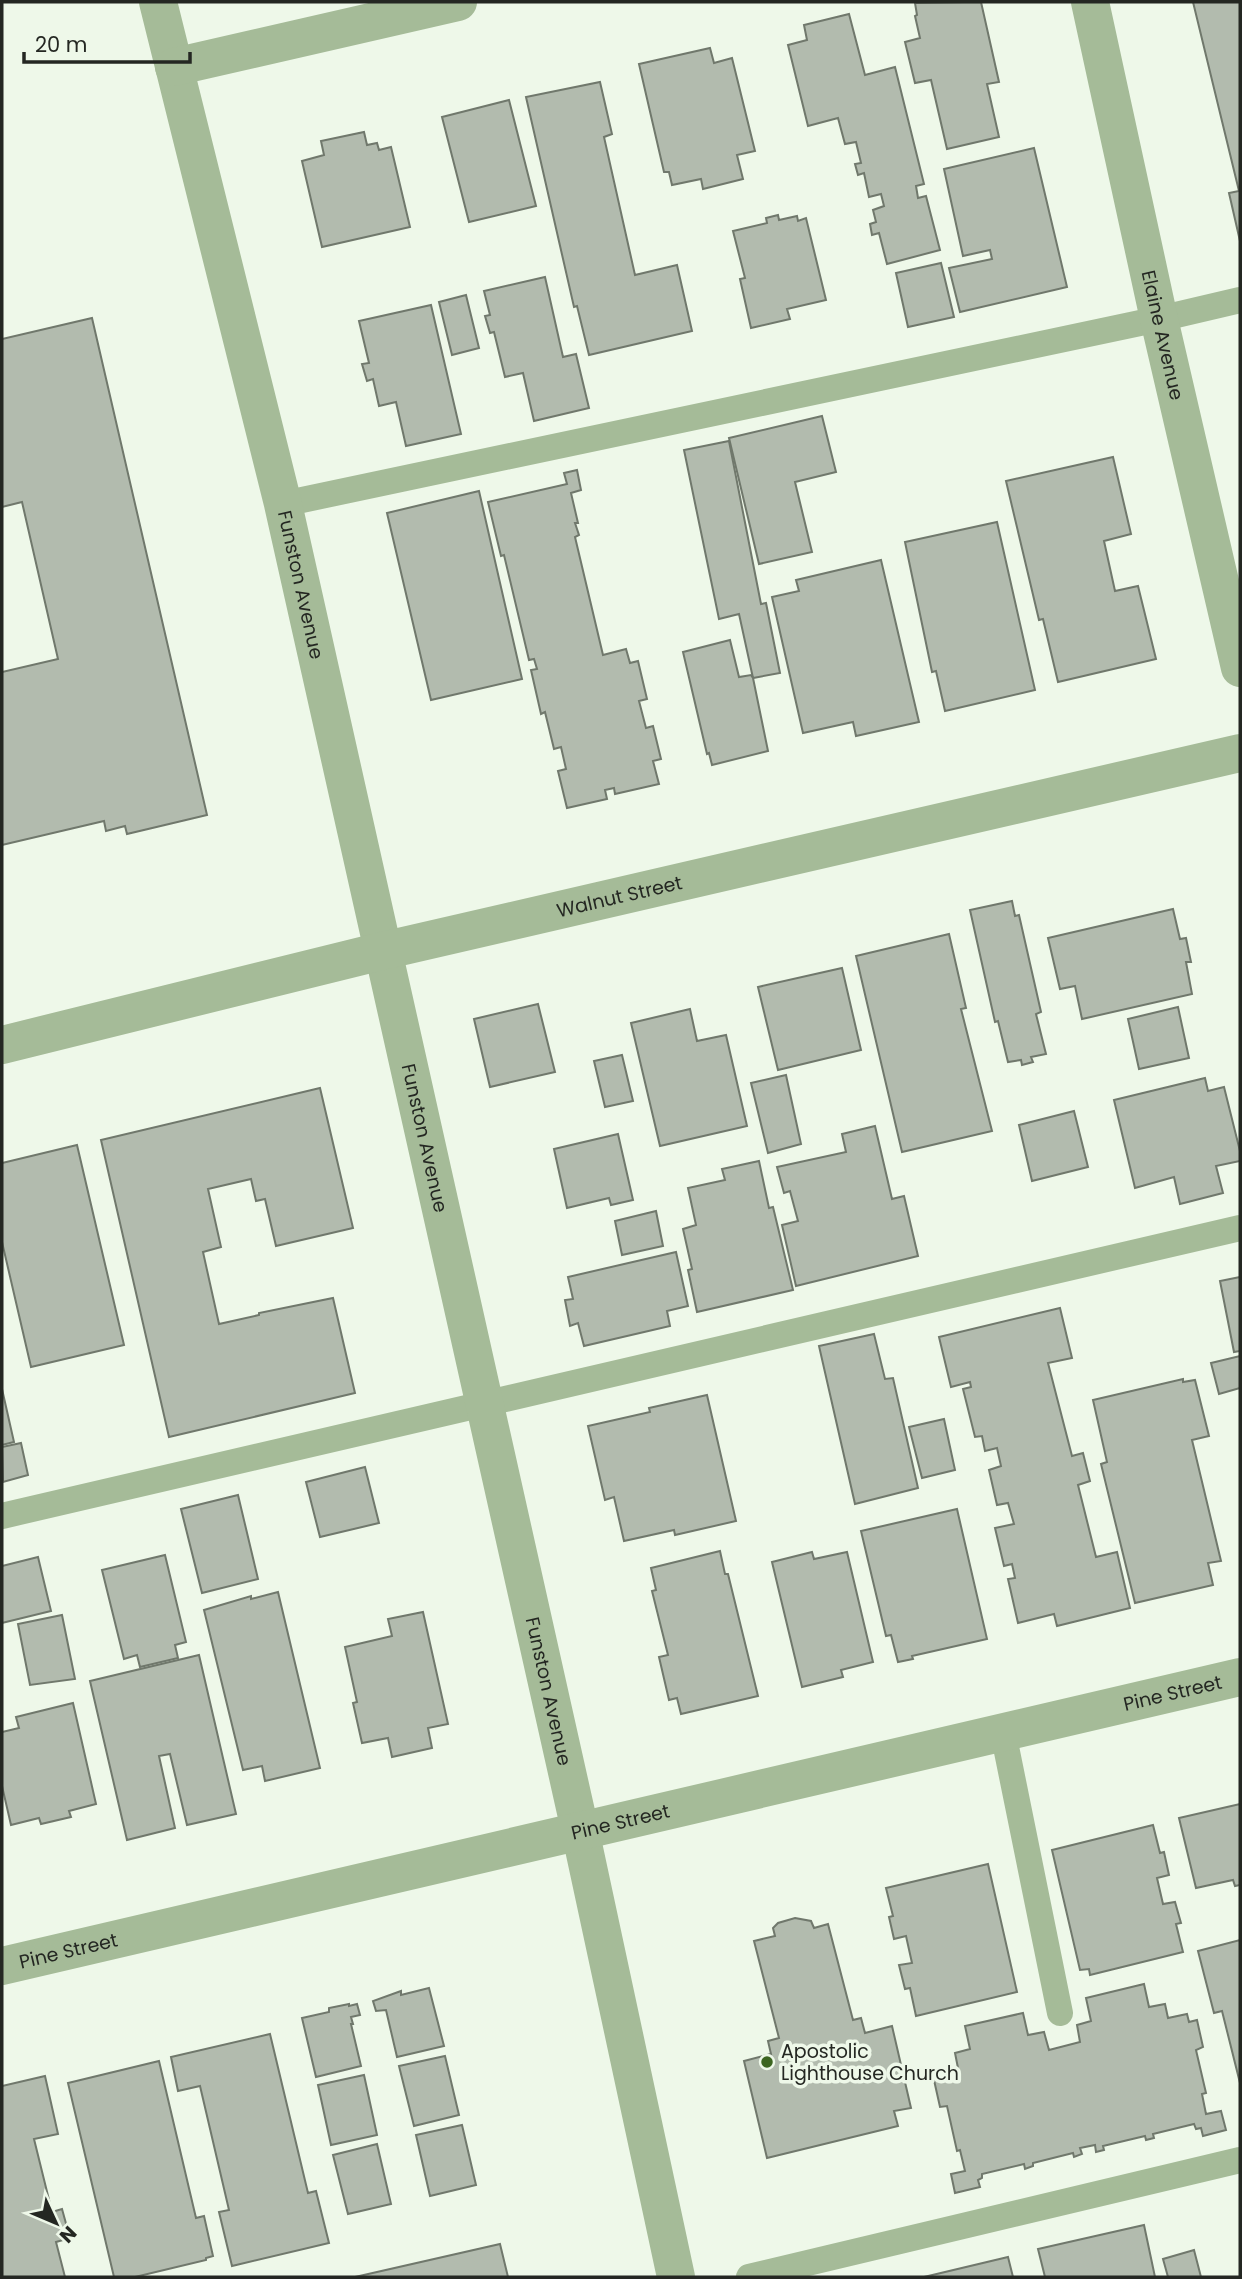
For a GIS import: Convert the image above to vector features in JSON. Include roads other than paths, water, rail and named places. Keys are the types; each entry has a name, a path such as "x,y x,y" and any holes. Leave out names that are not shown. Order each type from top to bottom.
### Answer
{"street":[{"name":"Funston Avenue","path":"158,2 283,504 580,1830 676,2277"},
{"path":"174,67 458,2"},
{"name":"Elaine Avenue","path":"1090,2 1159,319 1240,668"},
{"name":"Walnut Street","path":"2,1045 382,951 1240,753"},
{"name":"Pine Street","path":"2,1966 1240,1677"}],"lane":[{"path":"283,504 1240,300"},
{"path":"2,1516 1240,1228"},
{"path":"1003,1732 1060,2013"},
{"path":"749,2277 1240,2160"}],"place":[{"name":"Apostolic Lighthouse Church","path":"767,2062"}]}
